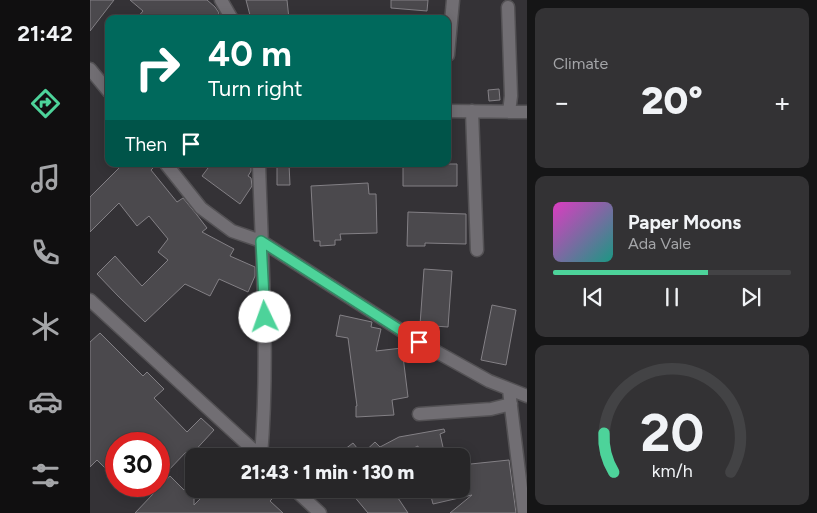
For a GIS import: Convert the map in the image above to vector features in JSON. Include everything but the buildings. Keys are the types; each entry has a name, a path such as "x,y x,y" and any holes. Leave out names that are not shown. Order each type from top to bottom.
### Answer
{"street":[{"path":"221,0 230,15"},
{"path":"451,22 453,0"},
{"path":"508,6 511,96 509,112"},
{"path":"92,76 105,88"},
{"path":"451,111 527,112"},
{"path":"472,111 478,250"},
{"path":"168,167 201,208 232,231 261,241 419,342 509,390 527,396"},
{"path":"259,167 265,327 265,405 261,448"},
{"path":"90,300 110,321 251,448"},
{"path":"509,390 524,513"},
{"path":"419,414 491,409 511,404"},
{"path":"304,498 320,513"}],"route":[{"path":"265,317 261,241 419,342"}]}
